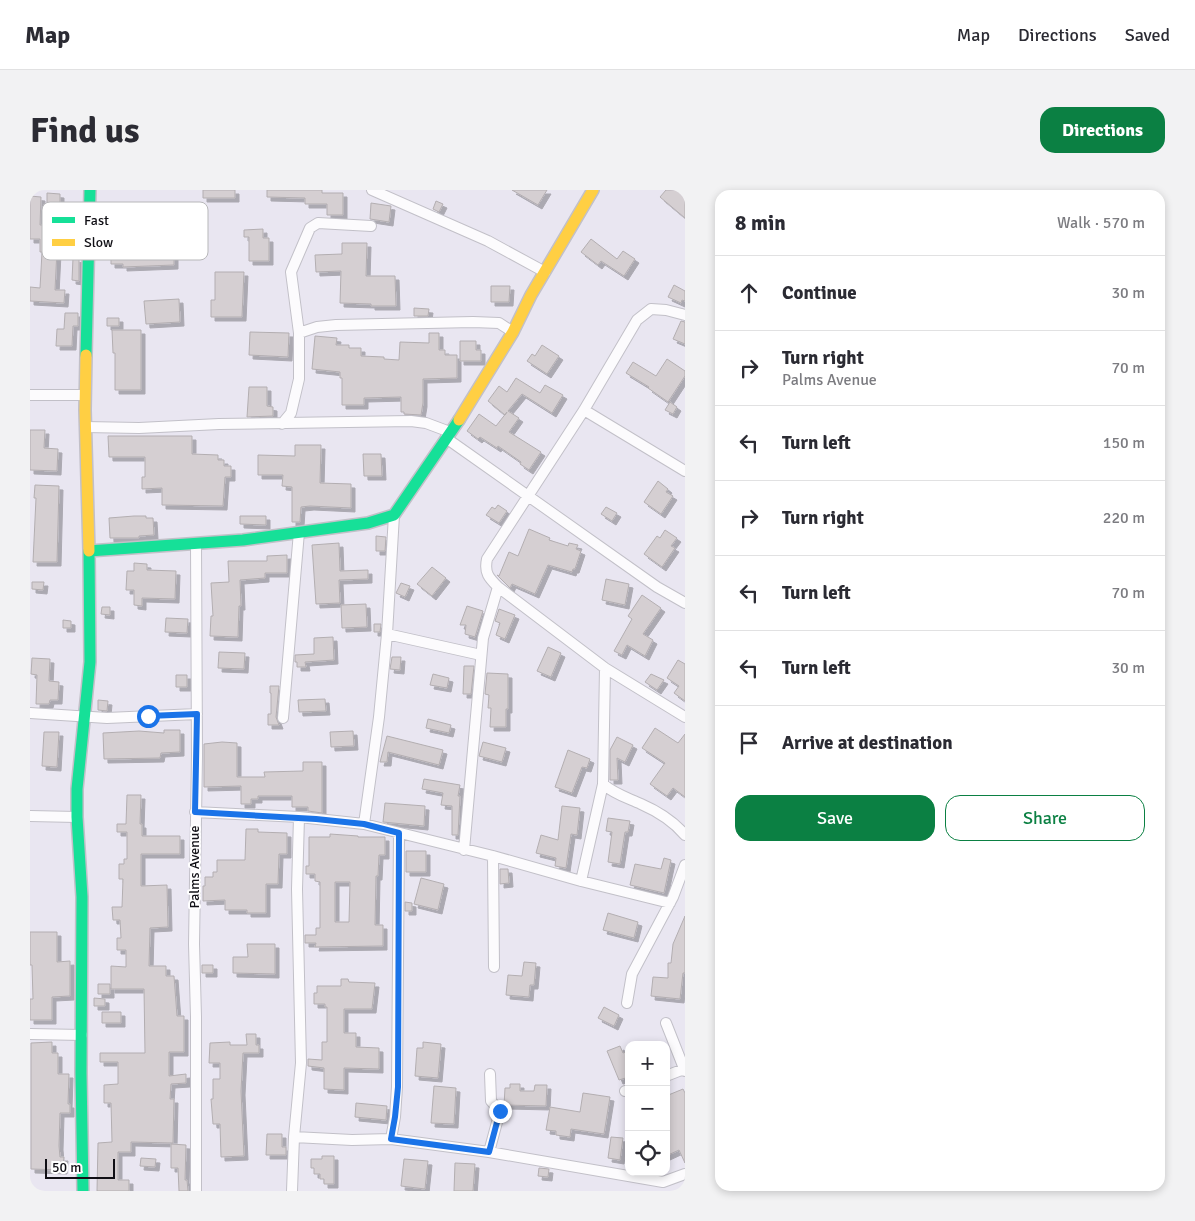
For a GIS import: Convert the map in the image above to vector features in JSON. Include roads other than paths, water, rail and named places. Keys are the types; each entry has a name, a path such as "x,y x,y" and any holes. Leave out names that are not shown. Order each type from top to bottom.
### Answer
{"street":[{"path":"372,190 488,241 545,272"},
{"path":"364,824 379,717 387,634 394,515 467,408 513,332 522,311 593,190"},
{"path":"282,424 291,412 299,379 299,333 291,272 310,228 318,223 371,226"},
{"path":"83,1191 82,897 77,789 90,662 85,427 88,260"},
{"path":"685,314 651,309 637,320 584,410 487,559 485,567 487,576 498,587 605,668 685,718"},
{"path":"299,333 317,327 336,325 473,322 499,323 513,332"},
{"path":"30,396 85,395"},
{"path":"584,410 685,471"},
{"path":"85,427 139,428 219,424 426,423 448,435 657,587 685,603"},
{"path":"89,552 112,548 243,540 368,523 394,515"},
{"path":"283,718 299,532"},
{"name":"Palms Avenue","path":"196,544 197,714 194,944 196,1191"},
{"path":"464,850 483,638 498,587"},
{"path":"387,634 482,655"},
{"path":"581,881 603,784 605,668"},
{"path":"30,713 83,718 197,714"},
{"path":"603,784 665,817 685,836"},
{"path":"195,812 299,817 364,824 670,903"},
{"path":"30,816 77,817"},
{"path":"292,1191 294,1137 301,1062 297,889 299,817"},
{"path":"391,1139 398,1087 399,833"},
{"path":"493,856 494,967"},
{"path":"627,1003 632,974 670,903 685,866"},
{"path":"666,1023 685,1070 670,1075"},
{"path":"30,1034 82,1035"},
{"path":"489,1152 500,1111 491,1101 490,1074"},
{"path":"294,1137 352,1140 391,1139 489,1152 663,1182 685,1174"}]}
